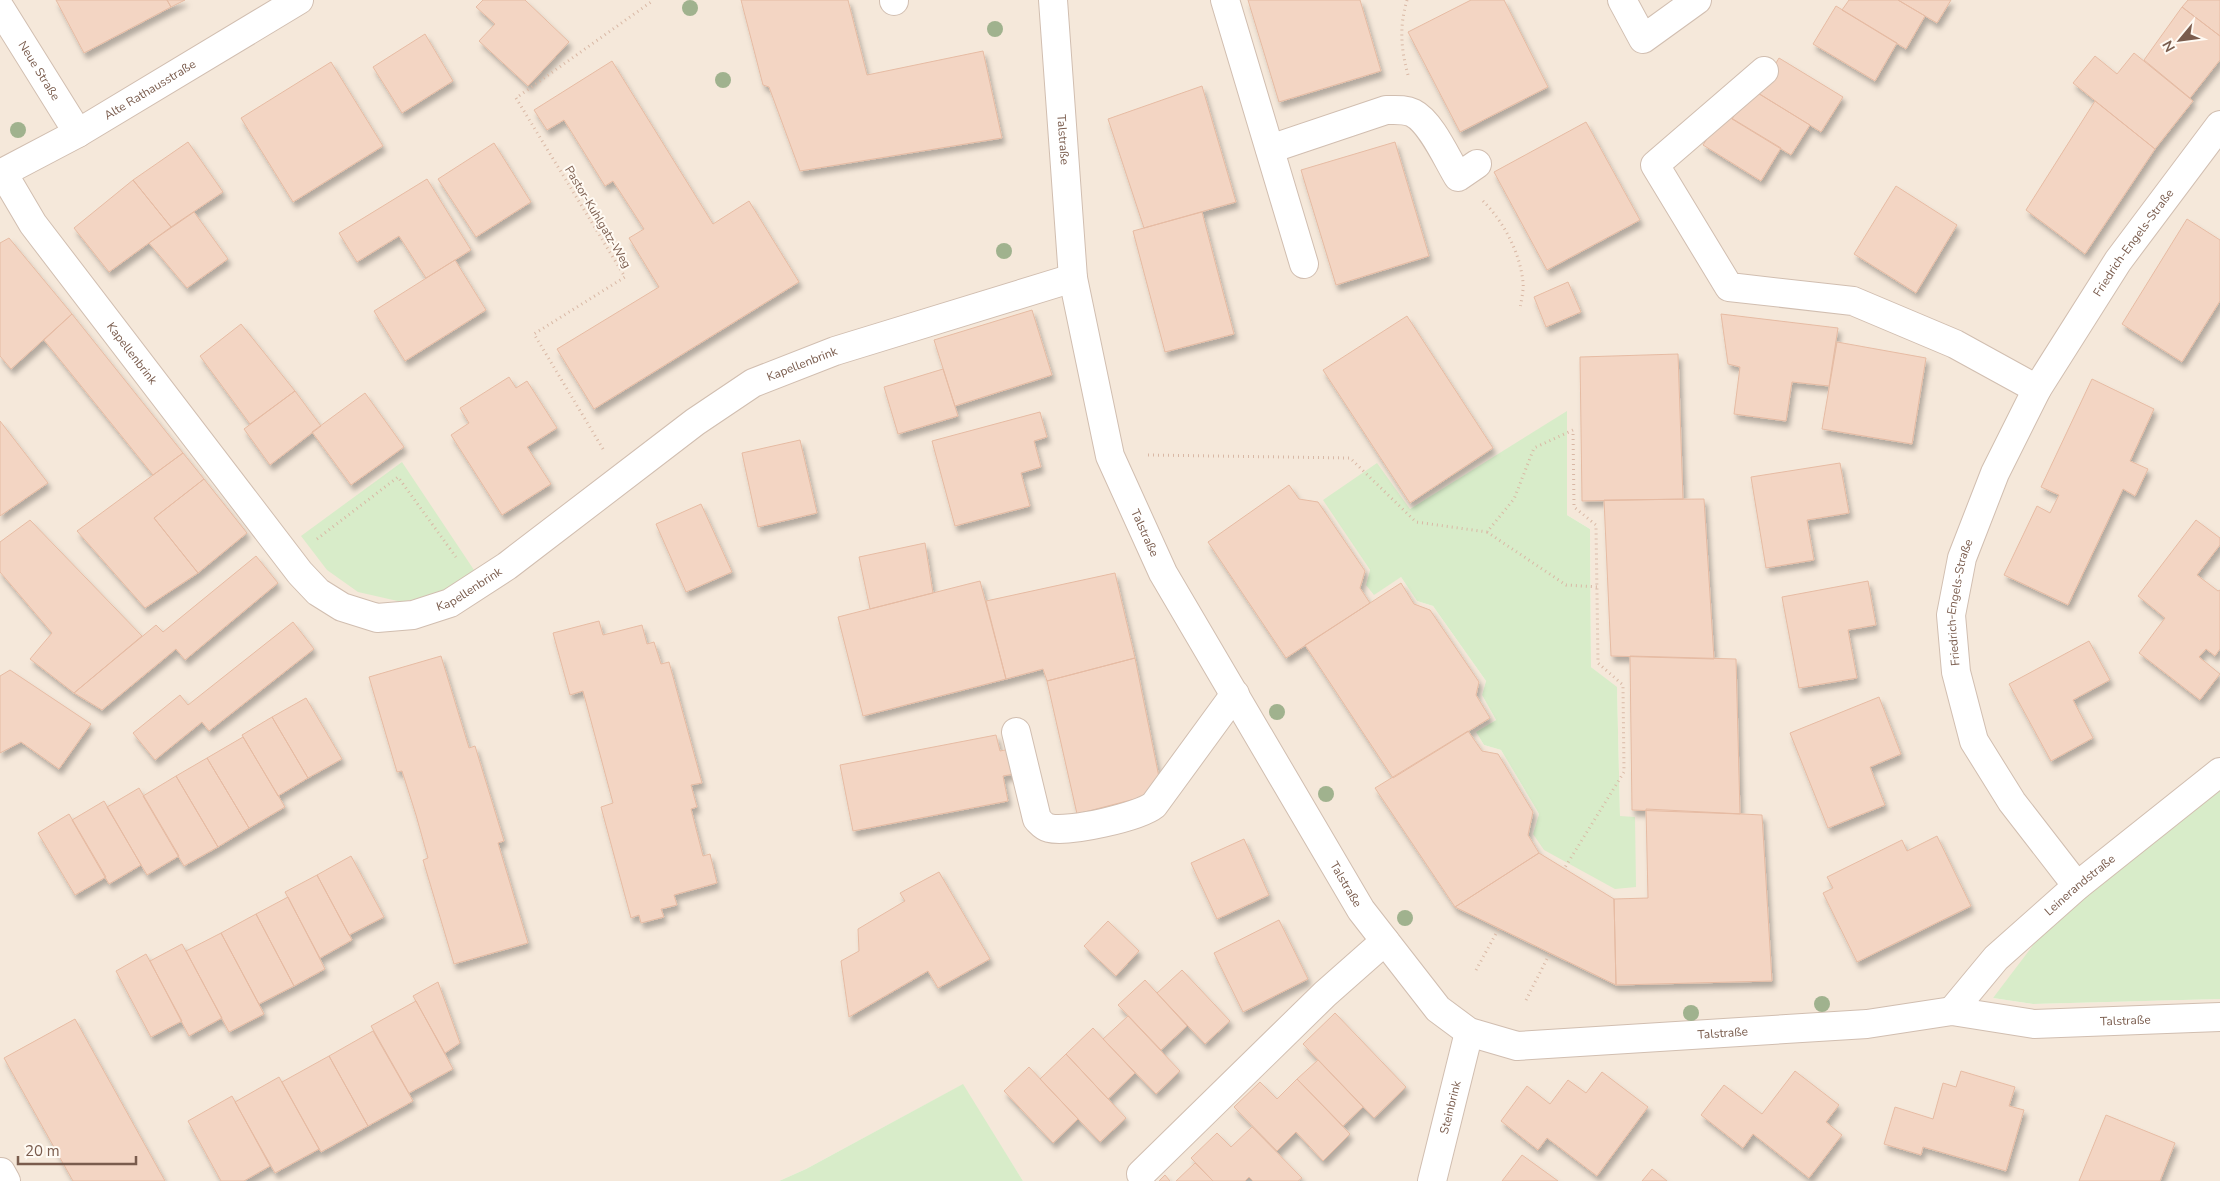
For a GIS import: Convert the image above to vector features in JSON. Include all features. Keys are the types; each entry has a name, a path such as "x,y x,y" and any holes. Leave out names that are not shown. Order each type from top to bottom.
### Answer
{"street":[{"name":"Alte Rathausstraße","path":"1,174 78,133 299,0"},
{"name":"Talstraße","path":"1057,0 1073,278 1110,456 1163,573 1361,910 1438,1009 1468,1032 1517,1046 1867,1024 1952,1011 2034,1024 2220,1017"},
{"path":"1225,0 1304,264"},
{"path":"1622,0 1643,39 1697,0"},
{"name":"Neue Straße","path":"0,8 78,133"},
{"path":"1764,71 1655,165 1728,287 1853,301 1955,344 2037,389"},
{"path":"1270,150 1386,110 1402,110 1414,114 1426,124 1468,170"},
{"name":"Friedrich-Engels-Straße","path":"2077,886 2012,802 1974,741 1956,672 1951,615 1962,558 1995,473 2037,389 2118,261 2220,125"},
{"name":"Kapellenbrink","path":"1,174 32,224 300,573 318,592 342,607 377,618 414,615 450,603 507,566 695,422 752,383 835,351 1073,278"},
{"path":"1016,732 1037,819 1042,825 1050,828 1094,824 1135,815 1147,811 1154,805 1235,694"},
{"name":"Leinerandstraße","path":"1952,1011 1996,958 2077,886 2220,772"},
{"path":"1141,1174 1325,994 1385,941"},
{"name":"Steinbrink","path":"1432,1181 1468,1032"}],"path":[{"name":"Pastor-Kuhlgatz-Weg","path":"622,479 534,334 625,277 516,98 651,2 650,0"},
{"path":"1402,110 1411,94 1410,80 1401,50 1401,19 1407,0"},
{"path":"1468,170 1486,203 1505,231 1518,258 1524,284 1520,309"},
{"path":"1487,532 1514,499 1534,448 1573,430 1574,507 1596,525 1598,663 1623,685 1624,772 1564,869"},
{"path":"1110,456 1350,458 1416,522 1487,532 1566,585 1598,587"},
{"path":"291,559 398,476 477,586"},
{"path":"1476,970 1499,928"},
{"path":"1526,1000 1550,953"}],"shaded area":[{"path":"0,0 2220,0 2220,789 1993,998 2033,1004 2220,999 2220,1181 1023,1181 962,1085 806,1169 779,1181 0,1181","holes":["1567,412 1567,515 1590,529 1591,667 1617,688 1620,817 1635,817 1533,834 1539,814 1501,750 1484,745 1476,732 1496,720 1482,695 1486,681 1433,606 1417,601 1401,577 1366,585 1370,570 1324,500 1410,509"]}],"green space":[{"path":"1567,411 1567,515 1590,529 1591,667 1617,687 1620,816 1635,817 1636,887 1615,889 1544,850 1533,834 1539,814 1501,750 1484,745 1476,732 1496,720 1482,695 1486,681 1433,606 1417,601 1401,577 1374,595 1366,585 1370,570 1323,500 1377,463 1410,509"},
{"path":"402,462 476,573 436,594 402,602 358,592 327,570 301,536"},
{"path":"2220,789 2220,999 2033,1004 1993,998 2047,927"},
{"path":"963,1084 1023,1181 779,1181 806,1169"}],"building":[{"path":"56,0 167,0 171,7 84,53"},
{"path":"167,0 185,0 171,7"},
{"path":"483,0 525,0 569,42 528,86 479,41 495,24 476,7"},
{"path":"741,0 848,0 867,75 983,51 1002,138 800,171 769,87 763,85"},
{"path":"1248,0 1360,0 1381,71 1279,102"},
{"path":"1471,0 1504,0 1548,87 1460,132 1408,32"},
{"path":"1849,0 1898,0 1925,16 1906,49 1842,10"},
{"path":"1898,0 1951,0 1937,23"},
{"path":"2188,0 2220,0 2220,36 2182,7"},
{"path":"1836,6 1897,43 1875,81 1813,44"},
{"path":"2182,7 2220,36 2220,60 2190,98 2144,60"},
{"path":"425,34 453,81 402,113 373,67"},
{"path":"2134,53 2193,101 2155,149 2073,83 2095,56 2117,74"},
{"path":"1779,58 1843,97 1821,132 1758,93"},
{"path":"612,61 713,224 749,201 799,282 594,409 557,349 659,287 629,238 644,229 613,181 605,186 564,120 547,130 534,110"},
{"path":"331,62 383,146 293,202 241,118"},
{"path":"1202,86 1236,202 1144,228 1108,119"},
{"path":"1751,89 1810,125 1791,155 1732,119"},
{"path":"2095,101 2155,149 2085,254 2026,210"},
{"path":"1723,113 1781,148 1761,181 1703,145"},
{"path":"1586,122 1640,220 1547,270 1494,172"},
{"path":"188,142 223,192 171,227 133,180"},
{"path":"1395,142 1429,256 1336,285 1301,170"},
{"path":"494,143 531,202 476,237 438,179"},
{"path":"427,179 471,250 426,278 399,236 357,262 339,233"},
{"path":"133,180 171,227 109,272 74,228"},
{"path":"1896,186 1957,225 1916,293 1854,254"},
{"path":"194,212 228,259 187,288 149,243"},
{"path":"1202,212 1234,334 1165,352 1133,231"},
{"path":"2187,219 2220,240 2220,301 2182,362 2122,324"},
{"path":"9,238 72,314 11,369 0,356 0,243"},
{"path":"455,260 486,310 405,361 374,311"},
{"path":"1568,282 1581,312 1546,327 1534,297"},
{"path":"1032,310 1052,375 955,406 934,340"},
{"path":"72,314 183,453 153,475 44,340"},
{"path":"1721,314 1838,328 1829,386 1792,382 1786,421 1734,414 1740,367 1728,364"},
{"path":"1407,316 1493,448 1410,503 1323,370"},
{"path":"241,324 295,391 250,424 200,356"},
{"path":"1837,342 1926,358 1912,444 1822,429"},
{"path":"1678,354 1683,499 1582,501 1580,357"},
{"path":"943,369 958,416 898,434 884,387"},
{"path":"509,377 516,388 527,381 557,428 527,447 551,484 502,515 451,435 469,423 460,408"},
{"path":"2092,379 2154,409 2130,461 2148,469 2135,496 2123,489 2068,605 2004,575 2037,506 2050,513 2059,495 2041,487"},
{"path":"295,391 321,426 270,465 244,429"},
{"path":"365,393 404,447 351,485 312,432"},
{"path":"1040,412 1047,437 1034,441 1041,467 1021,473 1030,506 955,526 932,441"},
{"path":"0,421 48,483 0,516"},
{"path":"800,440 817,513 758,527 742,453"},
{"path":"183,453 204,479 154,518 198,573 145,608 77,531"},
{"path":"1840,463 1849,513 1807,520 1814,560 1766,568 1751,477"},
{"path":"204,479 247,533 198,573 154,518"},
{"path":"1289,485 1299,499 1318,502 1365,571 1360,588 1370,603 1286,658 1208,542"},
{"path":"1704,499 1714,659 1611,656 1604,500"},
{"path":"701,504 732,572 686,592 656,524"},
{"path":"30,520 142,636 74,693 30,659 52,633 0,572 0,542"},
{"path":"2196,520 2220,538 2220,545 2197,575 2218,591 2220,590 2220,649 2215,656 2206,649 2199,657 2220,674 2200,700 2139,653 2165,618 2138,596"},
{"path":"925,543 933,593 870,609 859,557"},
{"path":"256,556 278,583 185,660 176,649 102,710 74,693 156,625 163,632"},
{"path":"1115,573 1135,658 1047,681 1043,669 1006,679 986,601"},
{"path":"980,581 1006,679 863,716 838,617"},
{"path":"1868,581 1876,625 1848,630 1857,678 1799,688 1782,597"},
{"path":"1401,583 1414,604 1430,610 1479,682 1476,695 1490,718 1393,778 1305,645"},
{"path":"599,621 603,635 642,625 647,644 654,642 661,664 669,662 702,783 691,785 697,807 691,809 703,856 710,854 717,883 674,895 677,905 661,909 664,917 641,923 639,915 631,918 601,807 613,803 583,691 570,695 553,633"},
{"path":"293,622 314,649 209,731 202,722 155,760 133,733 180,695 188,705"},
{"path":"2089,641 2110,680 2073,700 2093,738 2051,761 2009,684"},
{"path":"441,656 469,748 475,746 504,841 498,843 528,943 454,964 423,860 428,858 416,815 402,771 397,772 369,677"},
{"path":"1630,656 1736,659 1740,814 1632,810"},
{"path":"1135,658 1162,792 1077,814 1047,681"},
{"path":"10,670 91,724 59,769 21,742 0,753 0,676"},
{"path":"1879,697 1901,754 1870,767 1885,805 1828,828 1790,733"},
{"path":"306,698 342,759 308,778 272,717"},
{"path":"272,717 308,778 278,796 242,735"},
{"path":"1468,731 1482,751 1498,754 1533,812 1528,835 1539,853 1455,907 1375,788"},
{"path":"996,735 1000,751 1015,748 1020,773 1003,776 1008,801 853,831 840,765"},
{"path":"243,737 285,807 249,828 207,758"},
{"path":"207,758 249,828 218,847 176,776"},
{"path":"176,776 218,847 184,866 143,796"},
{"path":"139,788 179,856 147,875 107,807"},
{"path":"104,801 141,865 109,884 72,820"},
{"path":"1646,809 1762,815 1772,981 1616,985 1614,899 1648,898"},
{"path":"69,814 106,877 75,895 38,833"},
{"path":"1937,836 1971,906 1857,962 1823,893 1833,888 1827,877 1902,840 1907,851"},
{"path":"1244,839 1269,895 1217,919 1191,863"},
{"path":"1539,853 1614,899 1616,985 1455,907"},
{"path":"351,856 384,917 349,935 317,875"},
{"path":"939,872 990,959 938,988 928,971 849,1017 841,961 859,951 858,929 905,901 900,893"},
{"path":"317,875 352,940 320,958 285,892"},
{"path":"288,897 325,969 294,986 256,914"},
{"path":"256,914 294,986 259,1004 221,933"},
{"path":"1279,920 1308,979 1243,1012 1214,953"},
{"path":"1108,921 1139,951 1116,976 1084,946"},
{"path":"221,933 264,1014 229,1032 186,951"},
{"path":"182,944 222,1018 189,1036 150,961"},
{"path":"146,954 182,1021 151,1037 116,971"},
{"path":"1182,970 1230,1021 1205,1044 1157,993"},
{"path":"1145,980 1187,1026 1161,1050 1118,1005"},
{"path":"438,982 460,1043 445,1053 413,996"},
{"path":"416,1001 453,1069 409,1093 371,1026"},
{"path":"1335,1013 1406,1087 1374,1118 1303,1044"},
{"path":"1128,1016 1180,1071 1156,1094 1103,1039"},
{"path":"75,1019 165,1181 73,1181 4,1058"},
{"path":"1093,1028 1135,1073 1108,1099 1066,1054"},
{"path":"373,1031 413,1101 368,1126 329,1056"},
{"path":"1066,1054 1126,1118 1100,1142 1040,1079"},
{"path":"329,1056 368,1126 321,1152 282,1082"},
{"path":"1318,1060 1363,1107 1343,1126 1297,1079"},
{"path":"1029,1067 1078,1119 1053,1143 1004,1091"},
{"path":"1795,1071 1839,1105 1826,1122 1842,1135 1809,1178 1753,1134 1743,1148 1701,1115 1724,1085 1762,1114"},
{"path":"1961,1071 2015,1087 2009,1106 2024,1110 2006,1171 1923,1147 1921,1155 1884,1144 1895,1107 1933,1119 1943,1083 1956,1087"},
{"path":"1602,1072 1648,1107 1597,1176 1547,1138 1538,1150 1501,1121 1527,1086 1550,1104 1568,1080 1586,1093"},
{"path":"279,1077 319,1149 275,1173 235,1102"},
{"path":"1297,1079 1350,1134 1323,1161 1296,1132 1277,1151 1234,1107 1260,1082 1277,1099"},
{"path":"232,1096 270,1166 244,1181 221,1181 188,1121"},
{"path":"2106,1115 2175,1143 2160,1181 2079,1181"},
{"path":"1252,1127 1302,1178 1298,1181 1253,1181 1249,1177 1245,1181 1213,1181 1191,1158 1217,1133 1231,1147"},
{"path":"1522,1155 1558,1181 1502,1181"},
{"path":"1195,1163 1213,1181 1176,1181"},
{"path":"1652,1169 1667,1181 1642,1181"},
{"path":"1165,1175 1170,1181 1159,1181"}]}
